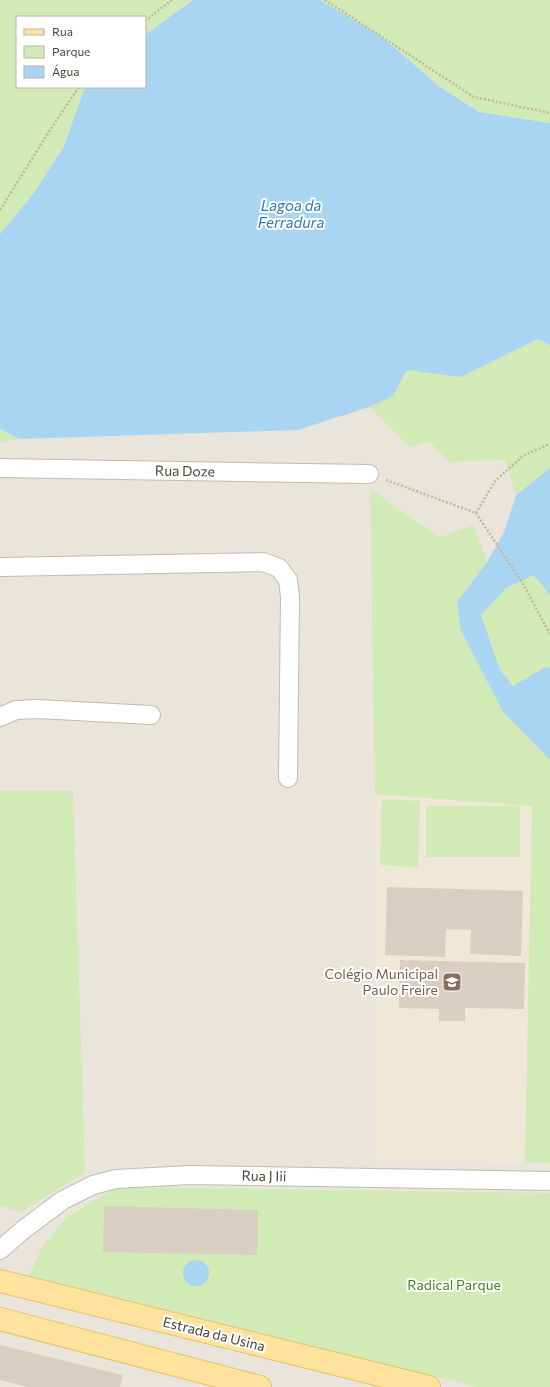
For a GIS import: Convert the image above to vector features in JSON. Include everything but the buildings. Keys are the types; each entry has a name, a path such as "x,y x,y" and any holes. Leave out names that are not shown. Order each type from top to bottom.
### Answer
{"main road":[{"name":"Estrada da Usina","path":"0,1280 428,1387"},
{"path":"0,1319 260,1387"}],"street":[{"name":"Rua Doze","path":"0,468 369,474"},
{"path":"0,567 263,562 279,568 288,580 290,597 288,778"},
{"path":"0,717 16,710 38,709 151,715"},
{"name":"Rua J Iii","path":"0,1250 23,1230 63,1200 93,1185 116,1179 189,1175 550,1181"}],"path":[{"path":"146,20 172,0"},
{"path":"325,0 474,97 550,113"},
{"path":"0,210 48,133 78,88"},
{"path":"476,513 495,481 524,455 550,444"},
{"path":"369,474 476,513 494,543 523,584 550,634"}],"shaded area":[{"path":"193,0 320,0 479,112 550,123 550,1387 0,1387 0,442 18,439 0,234 34,193 64,146 85,88 146,88 146,34"},
{"name":"Colégio Municipal Paulo Freire","path":"375,794 532,805 525,1163 376,1159"}],"green space":[{"path":"0,0 193,0 146,34 146,16 16,16 16,88 85,88 64,146 34,193 0,234"},
{"path":"320,0 550,0 550,123 479,112 440,87 381,36"},
{"path":"538,339 550,345 550,468 516,495 505,460 450,462 428,441 410,447 369,407 393,396 407,370 461,377"},
{"path":"0,429 19,439 0,442"},
{"path":"370,489 440,537 474,525 487,562 457,602 503,712 550,760 550,1163 525,1163 532,806 375,794"},
{"path":"534,575 550,595 550,668 544,667 513,686 500,670 481,615 506,588"},
{"path":"0,791 73,791 85,1172 21,1212 2,1206 0,1207"},
{"path":"382,799 420,801 418,867 380,865"},
{"path":"426,806 520,806 520,857 426,857"},
{"name":"Radical Parque","path":"119,1187 550,1193 550,1387 477,1387 29,1276 42,1247 68,1216"}],"water":[{"name":"Lagoa da Ferradura","path":"193,0 320,0 381,36 440,87 479,112 550,123 550,345 538,339 461,377 407,370 393,396 369,407 298,430 19,439 0,429 0,234 34,193 64,146 85,88 146,88 146,34"},
{"path":"550,468 550,595 534,575 506,588 481,615 500,670 513,686 545,667 550,668 550,760 503,712 461,630 457,602 487,562 504,532 516,495"},
{"path":"196,1260 205,1264 209,1273 205,1282 196,1286 187,1282 183,1273 187,1264"}],"place":[{"name":"Colégio Municipal Paulo Freire","path":"452,982"}]}
